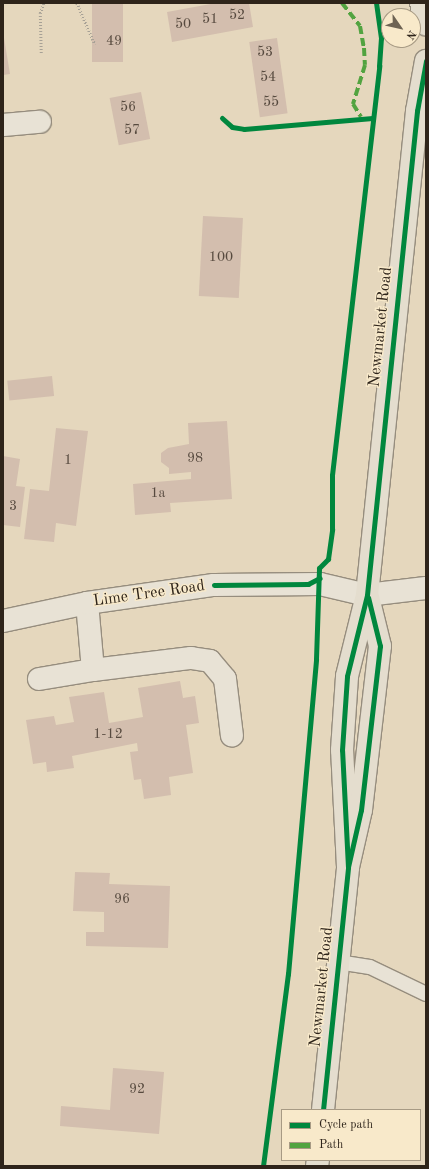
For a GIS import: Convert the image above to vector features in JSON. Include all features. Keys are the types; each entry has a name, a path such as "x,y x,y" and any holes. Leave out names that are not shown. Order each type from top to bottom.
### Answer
{"main road":[{"path":"421,3 426,24"},
{"name":"Newmarket Road","path":"348,867 342,750 347,676 367,595 417,111 426,61"},
{"name":"Newmarket Road","path":"323,1109 348,867 361,810 380,646 367,595"}],"street":[{"path":"3,125 40,122"},
{"name":"Lime Tree Road","path":"3,621 87,603 214,585 320,584 367,595 426,588"},
{"path":"87,603 93,670"},
{"path":"39,679 93,670 191,658 210,661 225,679 232,736"}],"lane":[{"path":"338,962 370,967 426,994"}],"path":[{"path":"41,53 40,13 44,3"},
{"path":"77,3 95,44"}],"building":[{"path":"92,3 123,3 123,62 92,62"},
{"path":"216,3 249,3 253,27 172,42 167,12"},
{"path":"3,32 10,74 3,75"},
{"path":"277,38 288,113 260,117 249,42"},
{"path":"141,92 150,139 119,145 110,98"},
{"path":"203,216 243,218 239,298 199,296"},
{"path":"52,376 54,396 9,401 7,381"},
{"path":"227,421 232,499 170,503 171,512 135,515 133,484 191,479 191,472 169,474 169,468 161,462 161,453 168,448 189,444 188,423"},
{"path":"56,428 88,431 76,526 56,523 54,542 24,539 30,489 49,491"},
{"path":"3,456 20,459 16,486 25,487 20,527 3,525"},
{"path":"180,681 183,698 195,696 199,723 186,725 193,773 169,777 171,795 144,799 141,779 134,780 130,752 138,751 137,743 72,756 74,768 47,772 46,762 33,764 26,720 54,716 56,725 74,722 69,697 104,692 109,723 143,717 138,688"},
{"path":"75,872 110,873 109,884 170,886 168,948 86,946 86,932 104,932 104,912 73,911"},
{"path":"113,1068 164,1072 159,1134 60,1126 61,1106 110,1110"}],"marked path":[{"path":"342,3 360,26 364,48 365,65 353,104 361,117"}],"cycle path":[{"path":"263,1166 288,974 316,659 319,568 328,559 332,529 332,475 379,66 381,38 376,3"},
{"path":"348,867 342,750 347,676 367,595 417,111 426,61"},
{"path":"222,118 232,127 244,129 373,118"},
{"path":"214,585 308,584 320,578"},
{"path":"323,1109 348,867 361,810 380,646 368,597"}]}
